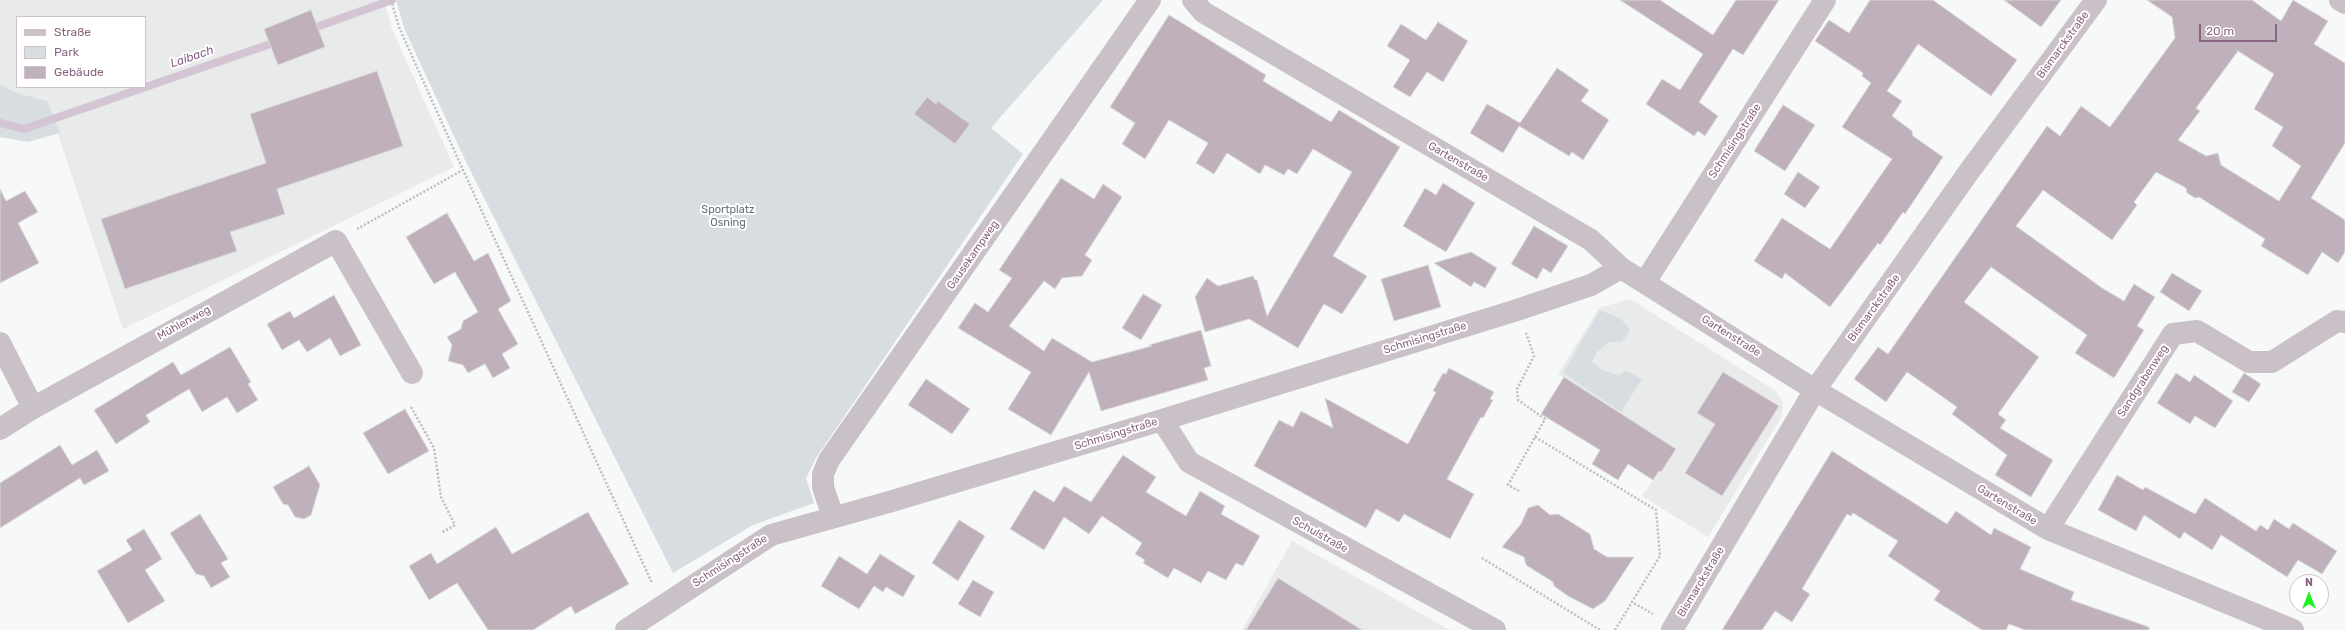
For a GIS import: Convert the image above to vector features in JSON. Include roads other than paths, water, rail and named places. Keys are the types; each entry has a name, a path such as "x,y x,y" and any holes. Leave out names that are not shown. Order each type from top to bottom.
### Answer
{"street":[{"name":"Gausekampweg","path":"833,517 823,487 823,474 829,460 1150,0"},
{"name":"Gartenstraße","path":"1193,0 1203,12 1591,240 1621,268 1815,390 2048,529 2293,630"},
{"name":"Schmisingstraße","path":"1645,282 1825,0"},
{"name":"Bismarckstraße","path":"1673,629 1815,390 1968,173 2096,0"},
{"path":"2340,0 2345,2"},
{"name":"Mühlenweg","path":"0,429 33,408 336,241 412,373"},
{"name":"Schmisingstraße","path":"626,630 771,535 1162,420 1517,310 1591,285 1621,268"},
{"name":"Sandgrabenweg","path":"2048,529 2173,334 2196,331 2250,362 2272,362 2337,321 2345,322"},
{"path":"0,343 33,408"},
{"name":"Schulstraße","path":"1162,420 1189,462 1495,630"}],"waterway":[{"name":"Laibach","path":"308,30 392,0"},
{"name":"Laibach","path":"146,87 279,41"},
{"name":"Laibach","path":"0,123 24,129 143,88"}],"park label":[{"name":"Sportplatz Osning","path":"728,216"}]}
